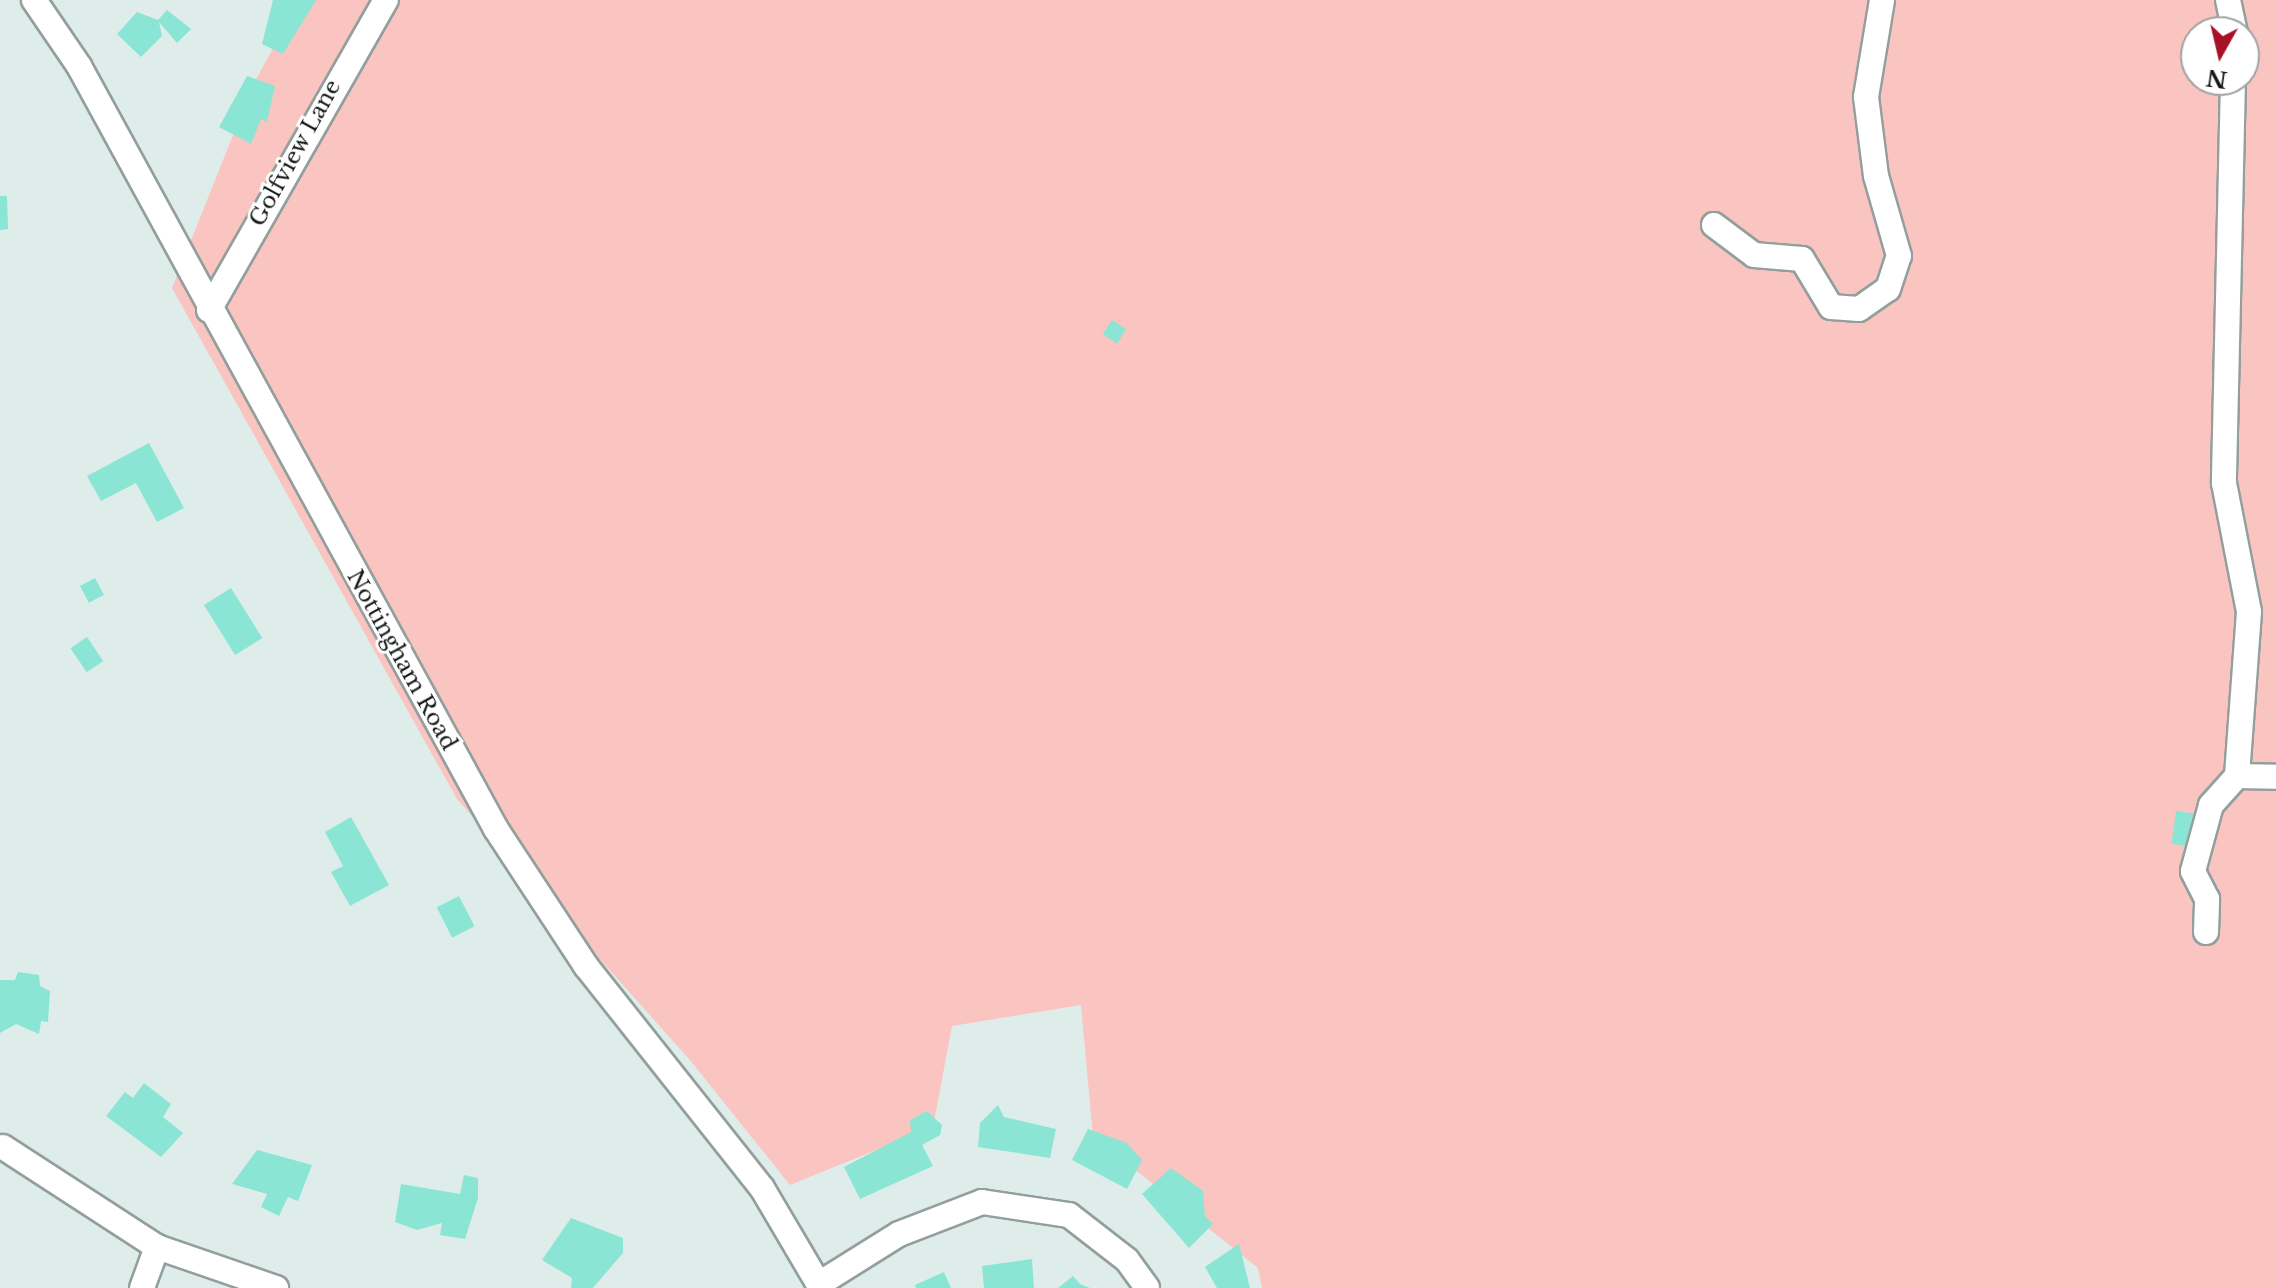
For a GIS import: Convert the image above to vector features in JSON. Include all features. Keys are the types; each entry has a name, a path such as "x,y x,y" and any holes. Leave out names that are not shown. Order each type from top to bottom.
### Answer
{"street":[{"name":"Nottingham Road","path":"34,0 79,66 209,310 496,829 586,966 762,1188 820,1286"},
{"name":"Golfview Lane","path":"209,310 386,0"},
{"path":"1714,225 1754,255 1802,259 1831,307 1859,309 1888,289 1899,256 1876,176 1866,97 1882,0"},
{"path":"2206,932 2207,899 2193,871 2211,805 2237,776 2249,612 2224,483 2233,96"},
{"path":"2237,776 2273,774"},
{"path":"3,1147 157,1247 276,1288"},
{"path":"820,1286 899,1234 982,1202 1069,1215 1127,1260 1147,1288"},
{"path":"142,1288 157,1247"}],"shaded area":[{"path":"299,0 2276,0 2276,1288 1262,1288 1258,1268 1093,1136 1081,1005 952,1026 933,1127 790,1185 689,1059 457,799 172,288 253,85"}],"building":[{"path":"273,0 316,0 283,54 262,44"},
{"path":"167,10 191,29 177,43 159,22 162,36 141,57 117,34 137,12 158,20"},
{"path":"247,76 275,86 267,122 261,119 251,144 219,127"},
{"path":"0,196 7,196 8,229 0,230"},
{"path":"1112,320 1126,329 1117,344 1103,334"},
{"path":"149,443 184,508 157,522 136,483 101,501 87,476"},
{"path":"95,578 104,595 89,603 80,586"},
{"path":"231,588 262,638 235,655 204,605"},
{"path":"87,637 103,661 87,672 70,648"},
{"path":"2176,811 2198,814 2193,847 2171,844"},
{"path":"351,817 389,885 350,906 331,872 343,866 325,832"},
{"path":"459,896 474,926 452,938 437,907"},
{"path":"18,972 39,975 40,986 50,991 48,1022 41,1021 39,1034 16,1024 0,1033 0,980 15,980"},
{"path":"144,1083 171,1104 163,1117 183,1133 161,1157 106,1116 125,1092 133,1098"},
{"path":"998,1105 1004,1117 1056,1129 1050,1158 978,1147 980,1123"},
{"path":"927,1111 942,1125 940,1135 922,1145 933,1166 860,1199 844,1167 911,1132 910,1120"},
{"path":"1088,1129 1127,1143 1142,1160 1127,1189 1072,1160"},
{"path":"257,1150 312,1165 298,1201 288,1197 279,1216 261,1207 267,1194 232,1184"},
{"path":"1171,1168 1203,1191 1205,1216 1213,1224 1189,1248 1142,1194"},
{"path":"464,1175 478,1178 478,1198 465,1239 440,1235 442,1223 417,1230 395,1222 401,1184 460,1194"},
{"path":"571,1218 623,1238 623,1253 593,1288 571,1288 572,1278 542,1260"},
{"path":"1239,1244 1250,1288 1217,1288 1205,1267"},
{"path":"1032,1259 1034,1288 984,1288 982,1266"},
{"path":"944,1272 951,1288 916,1288 915,1285"},
{"path":"1073,1276 1080,1284 1090,1288 1058,1288"}]}
